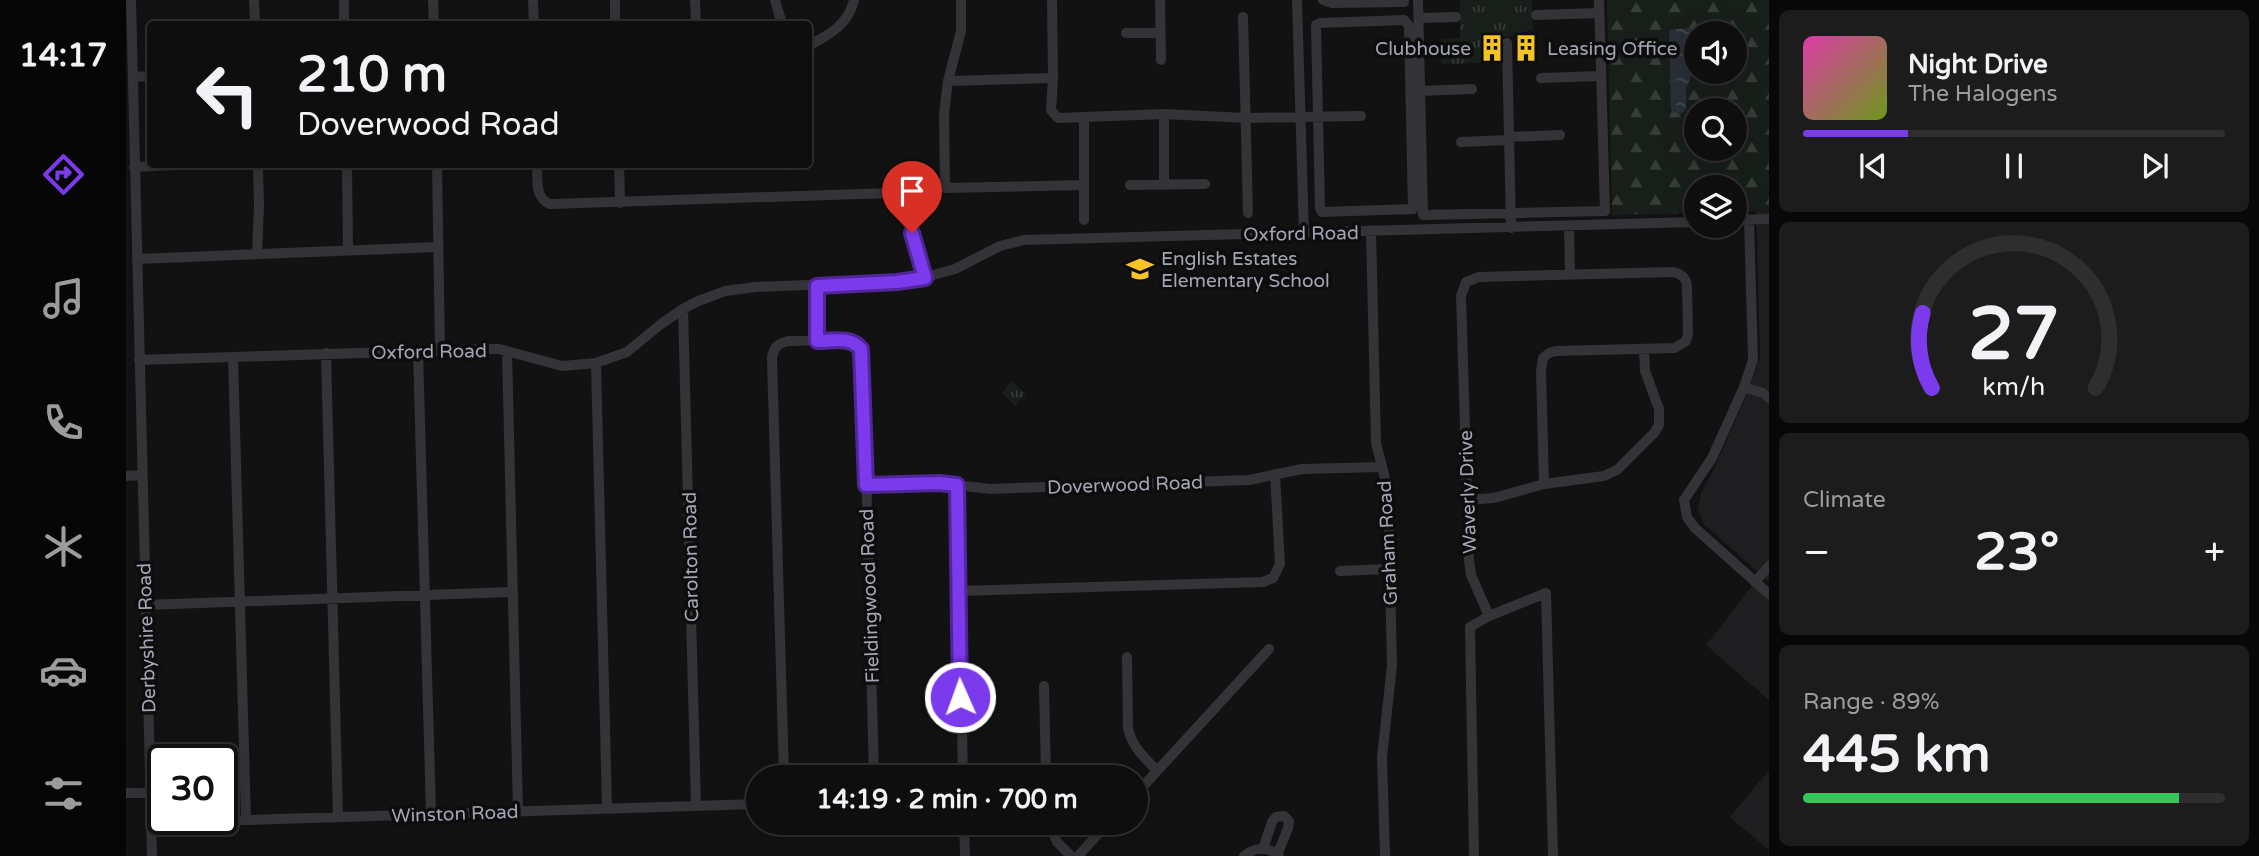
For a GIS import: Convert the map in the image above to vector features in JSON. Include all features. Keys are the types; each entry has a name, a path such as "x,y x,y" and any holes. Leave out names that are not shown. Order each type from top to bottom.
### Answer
{"street":[{"name":"Derbyshire Road","path":"131,0 149,744"},
{"path":"254,0 255,21"},
{"path":"344,0 344,21"},
{"path":"433,0 434,21"},
{"path":"533,0 534,21"},
{"path":"615,0 615,21"},
{"path":"695,0 696,21"},
{"path":"775,0 781,21"},
{"path":"812,43 842,24 849,15 854,0"},
{"path":"961,0 961,31 948,81 944,114 945,188 1084,185"},
{"path":"1052,0 1051,110 1058,118 1164,114 1246,118 1362,116"},
{"path":"1160,0 1161,60"},
{"path":"1297,0 1304,233"},
{"path":"1323,0 1332,3 1404,2"},
{"path":"1418,0 1423,229"},
{"path":"1598,0 1604,225"},
{"path":"1536,15 1599,13"},
{"path":"1243,17 1248,213"},
{"path":"1419,18 1456,17"},
{"path":"1407,22 1413,209 1322,212 1318,117 1316,25 1407,22"},
{"path":"1126,33 1160,33"},
{"path":"1507,43 1511,228"},
{"path":"133,77 147,76"},
{"path":"1541,78 1601,76"},
{"path":"948,81 1053,78"},
{"path":"1419,91 1472,89"},
{"path":"1164,114 1164,185"},
{"path":"1084,118 1084,220"},
{"path":"1461,142 1560,135"},
{"path":"135,167 147,166"},
{"path":"257,254 258,168"},
{"path":"347,168 348,250"},
{"path":"437,168 440,350"},
{"path":"537,168 541,200 550,204 890,194 894,196 898,209 909,226 925,278"},
{"path":"619,168 620,203"},
{"path":"1130,184 1205,184"},
{"path":"1423,215 1605,211"},
{"path":"1769,219 1749,220 1754,348 1750,370 1705,471 1687,493 1684,509 1686,517 1695,528 1769,594"},
{"name":"Oxford Road","path":"139,360 488,349 507,351 562,366 596,363 627,352 683,309 725,291 756,287 897,282 925,278 955,269 1009,243 1040,238 1684,222"},
{"path":"1544,484 1541,372 1543,358 1556,351 1675,348 1686,341 1688,334 1687,286 1683,276 1673,272 1570,275 1569,226"},
{"name":"Graham Road","path":"1371,231 1376,443 1388,490 1392,665 1382,757 1385,856"},
{"path":"136,259 438,247"},
{"name":"Waverly Drive","path":"1489,616 1471,575 1461,296 1466,282 1479,277 1570,275"},
{"path":"817,286 817,341"},
{"name":"Carolton Road","path":"683,309 696,805"},
{"name":"Fieldingwood Road","path":"784,765 772,358 779,343 850,340 861,349 874,765"},
{"path":"1467,500 1494,498 1544,484 1612,474 1654,433 1660,417 1647,382 1644,350"},
{"path":"418,351 431,814"},
{"path":"507,351 518,811"},
{"path":"326,354 338,816"},
{"path":"233,356 246,820"},
{"path":"596,363 607,808"},
{"path":"1744,387 1763,393 1769,398"},
{"name":"Doverwood Road","path":"866,485 939,483 990,489 1172,483 1249,480 1302,469 1382,467"},
{"path":"959,591 1263,582 1273,578 1280,564 1275,474"},
{"path":"126,475 142,475"},
{"path":"957,485 963,765"},
{"path":"1755,582 1769,566"},
{"path":"1340,571 1389,569"},
{"path":"145,605 513,592"},
{"path":"1474,856 1468,634 1470,626 1546,593 1553,856"},
{"path":"1148,781 1269,649"},
{"path":"1127,657 1130,739 1157,771"},
{"path":"1044,686 1046,765"},
{"path":"126,793 147,793"},
{"name":"Winston Road","path":"238,820 746,804"},
{"path":"1244,856 1255,849 1278,855 1289,824 1284,817 1278,816 1272,822 1262,849"},
{"name":"Derbyshire Road","path":"151,835 152,856"},
{"path":"964,835 965,856"},
{"path":"1054,835 1071,856"},
{"path":"1078,856 1097,835"}],"shaded area":[{"path":"1769,210 1769,582 1704,524 1698,509 1701,493 1747,394 1760,358 1756,211"},
{"path":"1753,585 1769,599 1769,700 1706,645"},
{"path":"1769,770 1769,850 1730,817"}],"green space":[{"path":"1460,0 1532,0 1533,29 1512,36 1482,37 1483,63 1441,64 1440,39 1460,38"},
{"path":"1607,0 1769,0 1769,210 1747,211 1747,175 1684,175 1684,213 1612,215"},
{"path":"1012,381 1026,394 1015,406 1002,393"}],"water":[{"path":"1684,29 1684,84 1688,84 1682,113 1671,110 1669,31"}],"place":[{"name":"Clubhouse","path":"1492,48"},
{"name":"Leasing Office","path":"1526,48"},
{"name":"English Estates Elementary School","path":"1140,269"}],"route":[{"path":"912,233 925,278 817,286 817,341 850,340 856,343 863,353 866,485 957,485 960,697"}]}
